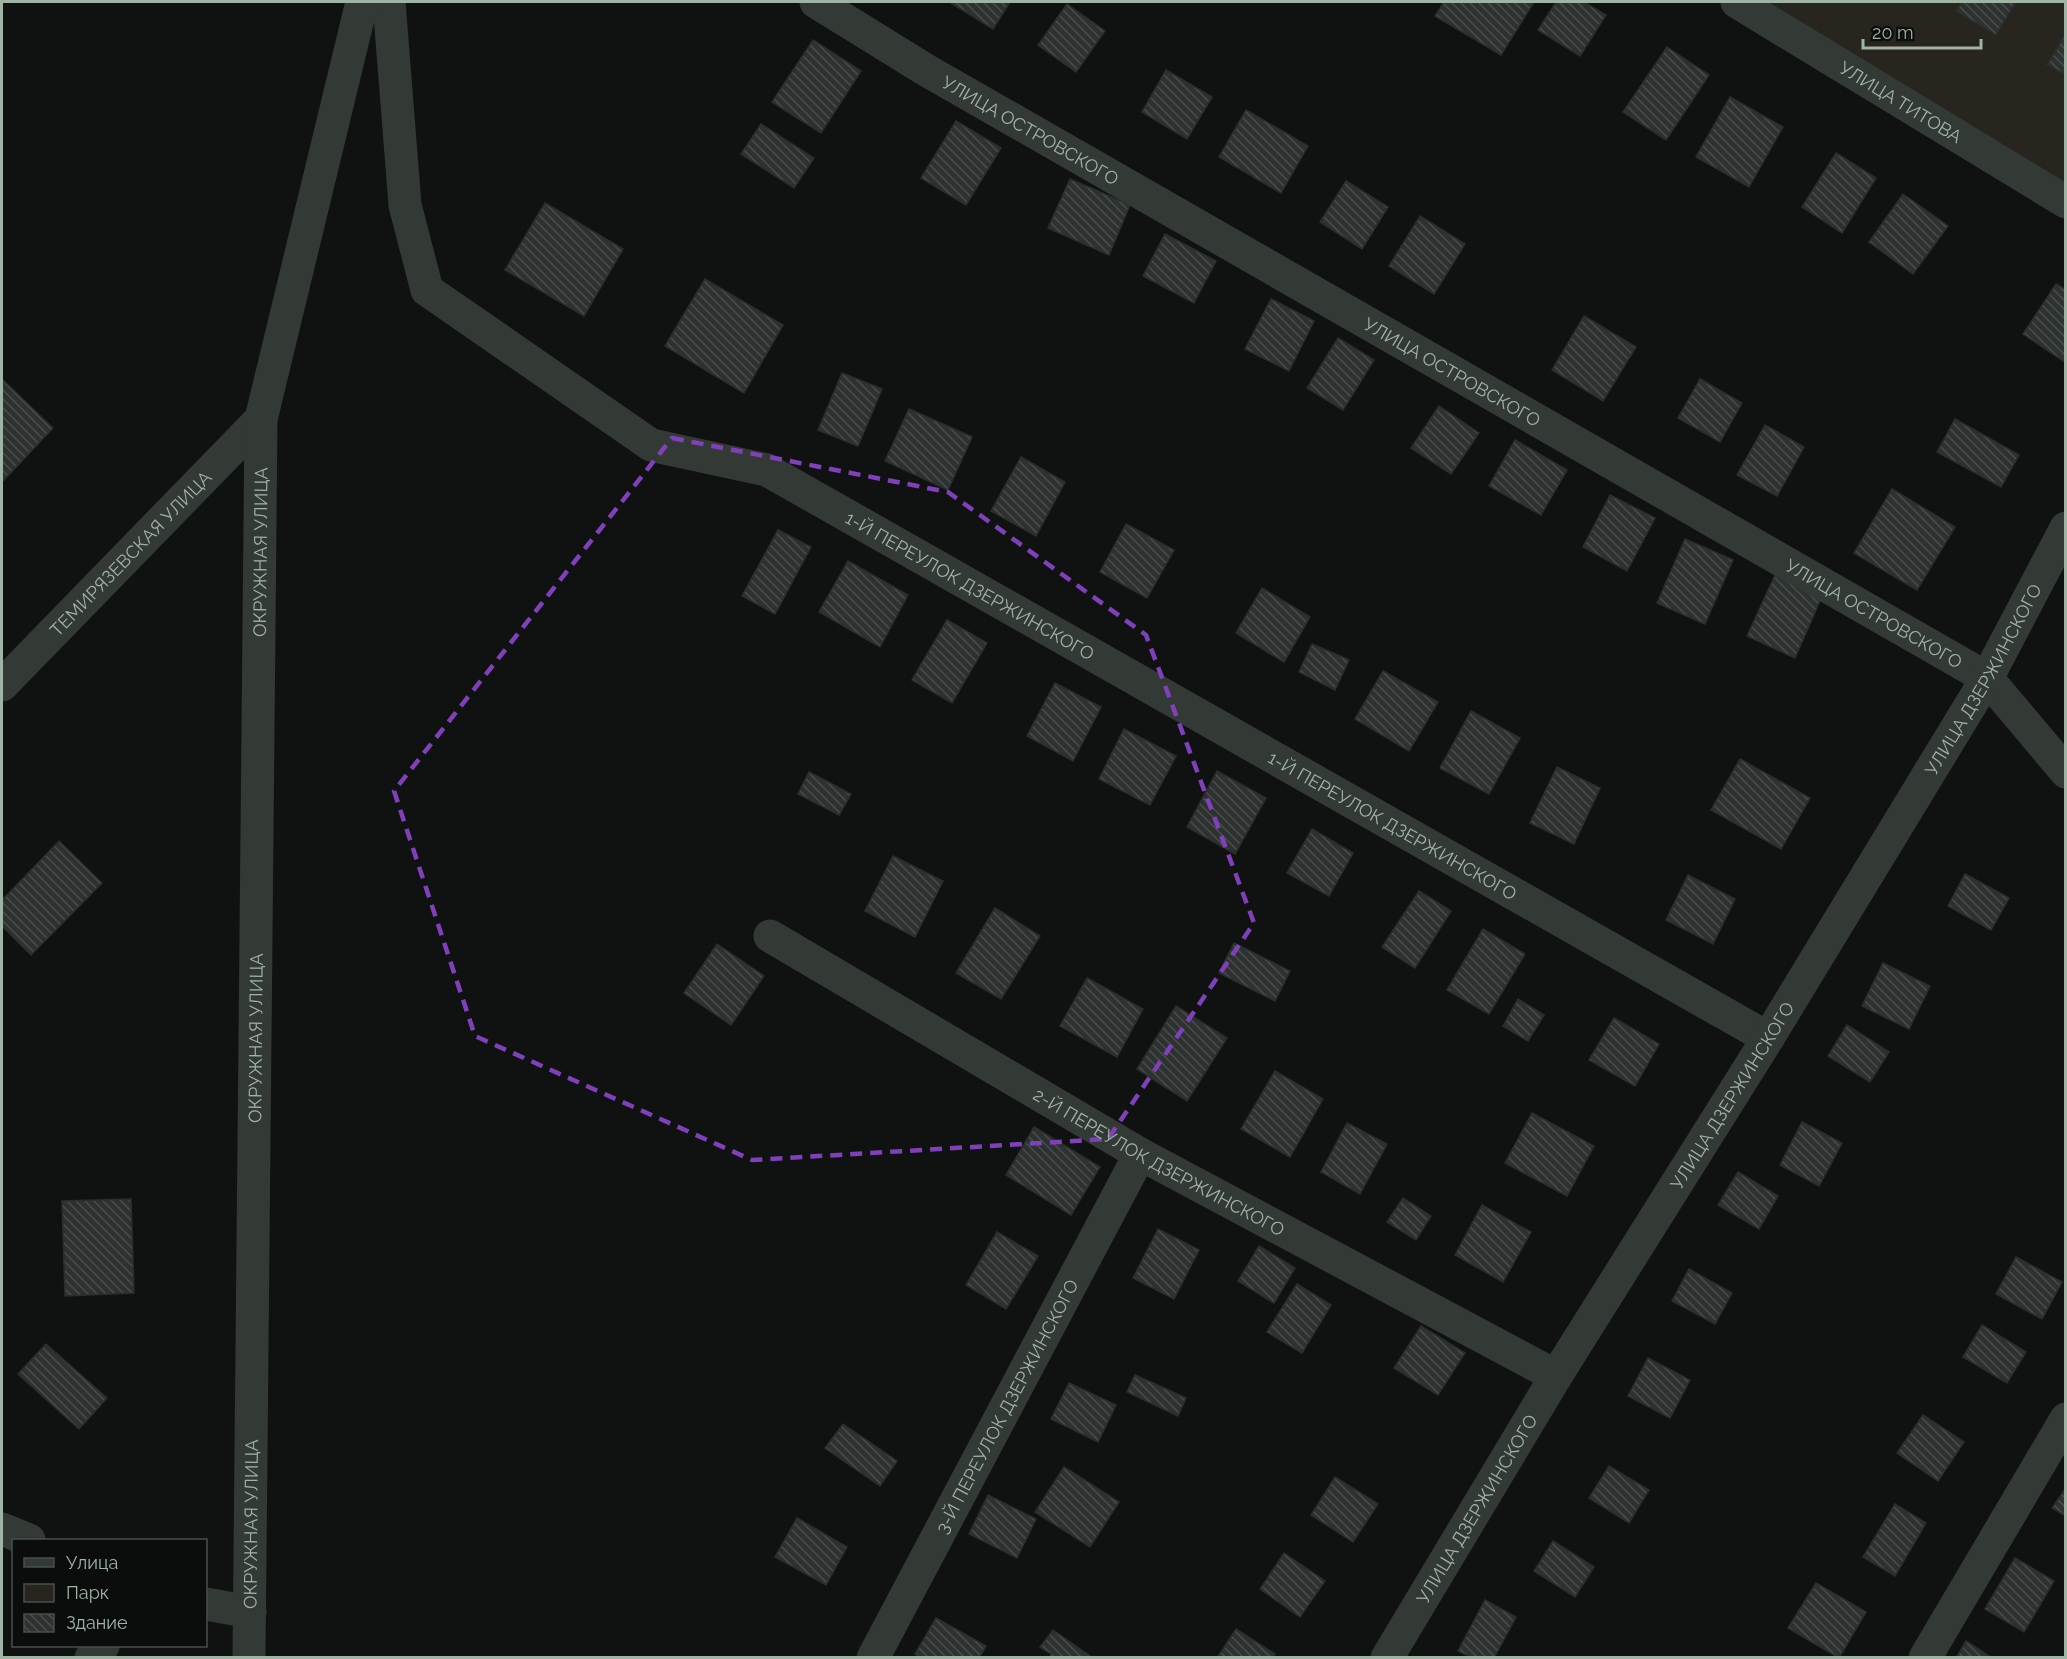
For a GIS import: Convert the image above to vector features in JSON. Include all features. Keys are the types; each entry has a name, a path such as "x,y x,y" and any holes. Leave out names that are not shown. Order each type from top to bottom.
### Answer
{"street":[{"name":"ОКРУЖНАЯ УЛИЦА","path":"249,1658 261,419 362,2"},
{"name":"1-Й ПЕРЕУЛОК ДЗЕРЖИНСКОГО","path":"388,2 405,205 427,290 651,445 767,470 1768,1038"},
{"name":"УЛИЦА ОСТРОВСКОГО","path":"816,2 926,70 1987,678 2066,772"},
{"name":"УЛИЦА ТИТОВА","path":"1737,2 2066,202"},
{"name":"ТЕМИРЯЗЕВСКАЯ УЛИЦА","path":"2,685 261,419"},
{"name":"УЛИЦА ДЗЕРЖИНСКОГО","path":"1387,1658 1556,1376 1768,1038 1987,678 2066,528"},
{"name":"2-Й ПЕРЕУЛОК ДЗЕРЖИНСКОГО","path":"770,936 1140,1154 1556,1376"},
{"name":"3-Й ПЕРЕУЛОК ДЗЕРЖИНСКОГО","path":"873,1658 1140,1154"},
{"path":"1925,1658 2066,1419"},
{"path":"2,1529 26,1539"},
{"path":"207,1604 250,1612"},
{"path":"91,1658 102,1647"}],"highlighted area":[{"path":"672,438 948,492 1146,635 1254,923 1108,1139 752,1160 475,1036 394,791"}],"green space":[{"path":"1769,2 2065,2 2065,184"}],"building":[{"path":"952,2 1010,2 993,29"},
{"path":"1444,2 1534,2 1501,55 1435,16"},
{"path":"1556,2 1584,2 1606,15 1580,56 1538,30"},
{"path":"1962,2 2016,2 1996,35 1956,11"},
{"path":"1067,4 1105,31 1076,72 1038,45"},
{"path":"2066,33 2066,75 2047,65"},
{"path":"813,40 861,71 821,133 772,102"},
{"path":"1667,47 1709,75 1666,140 1623,112"},
{"path":"1166,70 1212,97 1187,139 1142,112"},
{"path":"1730,97 1783,127 1749,187 1696,157"},
{"path":"1246,110 1308,146 1281,193 1219,157"},
{"path":"956,121 1001,148 966,205 921,178"},
{"path":"761,124 814,158 794,188 741,154"},
{"path":"1836,153 1876,178 1842,233 1802,207"},
{"path":"1070,179 1130,205 1109,255 1048,228"},
{"path":"1346,181 1388,207 1362,249 1320,222"},
{"path":"1903,194 1948,226 1913,274 1869,242"},
{"path":"545,203 623,249 584,316 505,270"},
{"path":"1420,216 1465,244 1434,294 1389,266"},
{"path":"1165,234 1216,261 1194,303 1143,276"},
{"path":"705,279 783,325 744,393 665,346"},
{"path":"2056,284 2066,290 2065,362 2023,334"},
{"path":"1271,299 1314,321 1289,371 1245,349"},
{"path":"1584,316 1636,347 1603,401 1552,370"},
{"path":"1338,338 1374,360 1343,410 1307,388"},
{"path":"842,373 882,389 858,446 818,430"},
{"path":"2,379 53,428 2,482"},
{"path":"1700,379 1742,403 1720,442 1678,418"},
{"path":"1439,406 1479,433 1451,474 1411,448"},
{"path":"909,409 972,437 948,490 885,461"},
{"path":"1955,419 2019,455 2001,487 1937,452"},
{"path":"1765,425 1804,447 1777,496 1737,475"},
{"path":"1515,440 1567,470 1541,515 1489,486"},
{"path":"1021,457 1065,482 1036,536 991,511"},
{"path":"1892,489 1955,527 1917,590 1854,553"},
{"path":"1610,495 1655,518 1627,571 1583,547"},
{"path":"1126,524 1174,550 1147,598 1100,572"},
{"path":"778,530 811,547 775,614 742,596"},
{"path":"1685,539 1733,560 1705,624 1657,603"},
{"path":"848,561 908,595 880,647 819,612"},
{"path":"1776,573 1823,594 1795,658 1747,636"},
{"path":"1262,588 1310,617 1284,662 1236,633"},
{"path":"947,620 987,643 952,703 912,680"},
{"path":"1312,644 1349,660 1335,690 1299,672"},
{"path":"1383,671 1438,702 1409,751 1355,719"},
{"path":"1055,683 1101,707 1073,761 1027,736"},
{"path":"1471,711 1520,738 1489,794 1440,768"},
{"path":"1124,729 1176,756 1150,805 1099,779"},
{"path":"1740,759 1810,798 1781,849 1711,810"},
{"path":"1557,767 1600,788 1574,844 1530,823"},
{"path":"1217,771 1266,798 1235,854 1187,827"},
{"path":"809,772 851,794 839,815 798,794"},
{"path":"1312,829 1353,853 1329,896 1287,873"},
{"path":"59,841 102,883 31,955 2,926 2,900"},
{"path":"893,856 943,881 915,937 865,911"},
{"path":"1965,874 2009,898 1991,930 1948,906"},
{"path":"1688,875 1735,899 1713,944 1666,920"},
{"path":"1419,891 1451,911 1415,968 1382,947"},
{"path":"995,908 1040,936 1001,999 956,973"},
{"path":"1483,929 1525,954 1489,1014 1447,990"},
{"path":"1234,943 1290,971 1275,1001 1219,973"},
{"path":"717,944 764,976 731,1025 684,993"},
{"path":"1883,963 1930,986 1909,1029 1862,1006"},
{"path":"1087,978 1143,1009 1117,1057 1060,1026"},
{"path":"1518,999 1544,1015 1528,1041 1503,1026"},
{"path":"1176,1006 1227,1038 1187,1101 1137,1069"},
{"path":"1614,1018 1659,1044 1635,1086 1589,1060"},
{"path":"1847,1025 1889,1052 1870,1082 1828,1056"},
{"path":"1275,1071 1323,1099 1290,1157 1241,1129"},
{"path":"1532,1113 1594,1146 1567,1196 1505,1163"},
{"path":"1802,1122 1842,1143 1819,1186 1780,1165"},
{"path":"1347,1123 1387,1144 1360,1194 1321,1172"},
{"path":"1034,1127 1100,1167 1071,1215 1006,1175"},
{"path":"1738,1172 1778,1196 1759,1229 1718,1205"},
{"path":"1403,1198 1431,1216 1416,1240 1387,1222"},
{"path":"131,1199 134,1293 65,1296 62,1201"},
{"path":"1482,1205 1531,1232 1503,1282 1455,1255"},
{"path":"1158,1229 1199,1250 1174,1299 1133,1278"},
{"path":"997,1232 1038,1256 1006,1309 966,1285"},
{"path":"1259,1246 1295,1268 1274,1303 1238,1281"},
{"path":"2016,1257 2062,1282 2042,1319 1996,1294"},
{"path":"1689,1269 1732,1293 1715,1324 1672,1301"},
{"path":"1297,1284 1331,1305 1302,1353 1267,1332"},
{"path":"1982,1325 2026,1352 2007,1383 1963,1357"},
{"path":"1421,1326 1465,1353 1438,1395 1394,1368"},
{"path":"46,1344 107,1398 79,1429 18,1374"},
{"path":"1648,1358 1690,1380 1670,1418 1628,1396"},
{"path":"1135,1375 1186,1398 1178,1416 1127,1392"},
{"path":"1069,1383 1116,1405 1098,1442 1051,1419"},
{"path":"1923,1415 1964,1442 1938,1481 1897,1453"},
{"path":"843,1424 897,1461 880,1486 825,1448"},
{"path":"1609,1466 1649,1490 1629,1523 1589,1498"},
{"path":"1064,1467 1119,1502 1090,1547 1035,1512"},
{"path":"1335,1477 1378,1504 1353,1542 1311,1515"},
{"path":"2066,1488 2066,1516 2052,1508"},
{"path":"988,1495 1036,1519 1017,1558 969,1534"},
{"path":"1895,1504 1926,1523 1895,1576 1863,1557"},
{"path":"797,1518 847,1547 826,1585 775,1557"},
{"path":"1553,1541 1594,1567 1575,1597 1534,1571"},
{"path":"1284,1553 1325,1581 1300,1617 1260,1589"},
{"path":"2015,1558 2054,1581 2024,1632 1985,1609"},
{"path":"1816,1583 1866,1612 1839,1658 1788,1628"},
{"path":"1485,1600 1516,1617 1494,1658 1472,1658 1458,1651"},
{"path":"936,1618 986,1646 979,1658 921,1658 915,1654"},
{"path":"1236,1629 1275,1654 1273,1658 1217,1658"},
{"path":"1053,1630 1093,1658 1049,1658 1051,1654 1040,1647"},
{"path":"1966,1641 1992,1658 1956,1658"}]}
